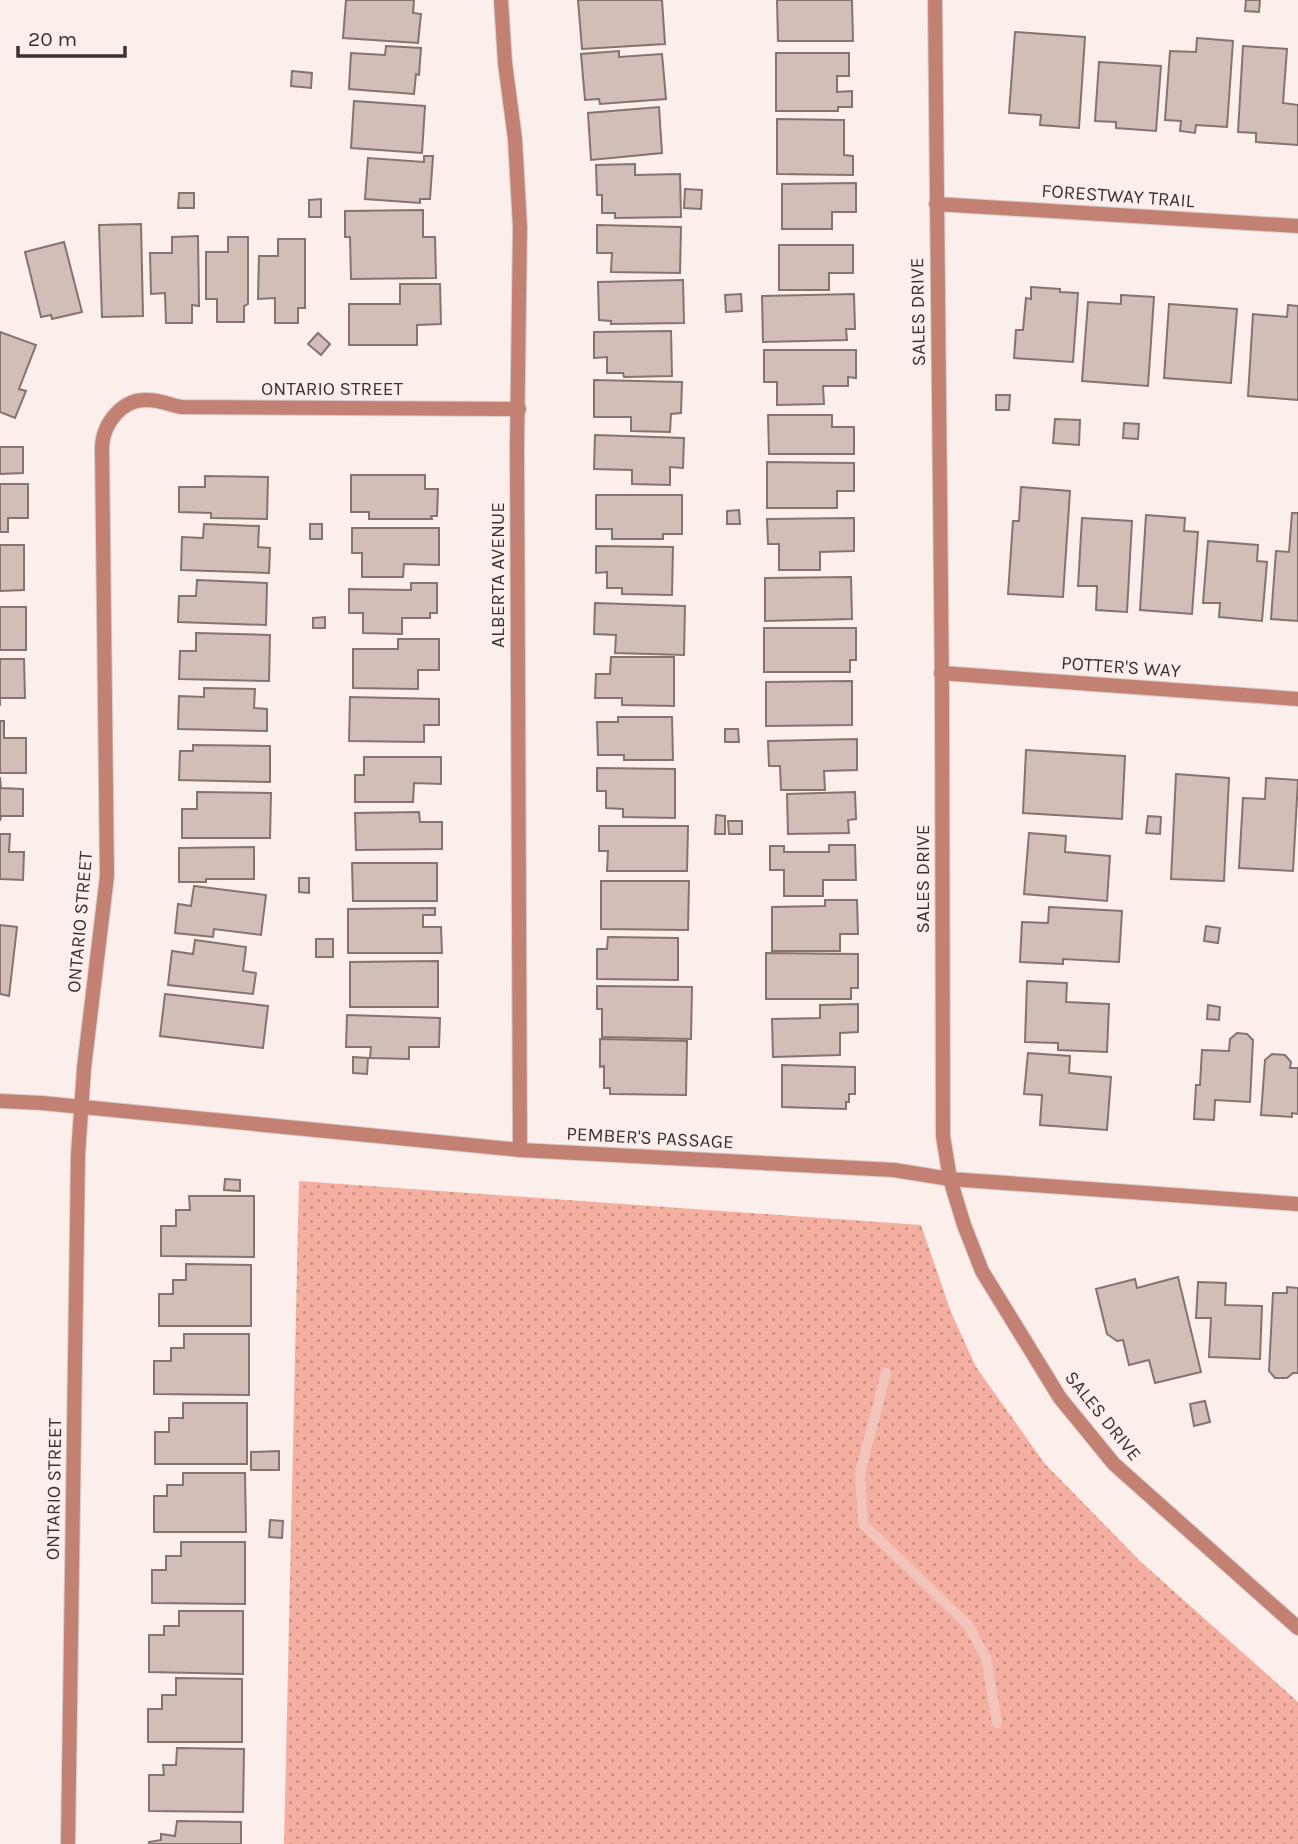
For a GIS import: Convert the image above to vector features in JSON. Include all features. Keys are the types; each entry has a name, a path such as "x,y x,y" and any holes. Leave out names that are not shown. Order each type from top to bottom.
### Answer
{"street":[{"name":"ALBERTA AVENUE","path":"501,0 519,190 517,447 520,1150"},
{"name":"SALES DRIVE","path":"935,0 943,1136 950,1179 982,1271 1060,1398 1114,1464 1298,1629"},
{"name":"FORESTWAY TRAIL","path":"936,204 1298,226"},
{"name":"ONTARIO STREET","path":"68,1844 78,1155 107,876 102,447 105,431 118,411 129,404 144,400 181,407 519,409"},
{"name":"POTTER'S WAY","path":"941,673 1298,699"},
{"name":"PEMBER'S PASSAGE","path":"0,1101 520,1150 894,1170 950,1179 1298,1204"}],"shaded area":[{"path":"299,1181 921,1225 951,1312 976,1367 1045,1464 1141,1562 1298,1702 1298,1844 284,1844"}],"building":[{"path":"346,0 414,0 413,13 421,14 418,43 343,38"},
{"path":"578,0 662,0 665,44 582,49"},
{"path":"777,0 852,0 853,41 778,41"},
{"path":"1246,0 1260,0 1259,12 1245,11"},
{"path":"1015,32 1085,37 1079,128 1040,125 1041,115 1009,113"},
{"path":"1197,38 1233,41 1227,127 1196,125 1195,133 1180,131 1181,121 1165,120 1170,51 1196,52"},
{"path":"386,46 421,48 414,94 349,89 351,53 385,55"},
{"path":"1243,46 1287,49 1283,103 1298,105 1298,145 1256,142 1256,133 1238,132"},
{"path":"619,51 619,57 662,54 666,99 600,104 599,99 585,100 581,54"},
{"path":"776,53 849,53 849,76 837,76 837,92 852,91 852,107 838,107 838,111 776,111"},
{"path":"1099,62 1161,66 1156,131 1116,128 1116,122 1095,121"},
{"path":"292,71 312,73 311,88 291,86"},
{"path":"354,101 425,106 422,153 351,148"},
{"path":"659,107 662,153 591,160 588,113"},
{"path":"777,119 844,120 844,155 853,156 853,175 777,174"},
{"path":"424,156 433,156 430,199 420,199 420,203 365,199 368,158 424,162"},
{"path":"635,164 635,175 680,174 681,217 615,218 615,213 602,213 602,195 597,195 596,165"},
{"path":"856,183 856,212 832,212 832,229 782,229 782,184"},
{"path":"685,189 702,190 701,209 684,208"},
{"path":"179,193 194,193 194,208 178,208"},
{"path":"321,199 321,217 309,217 309,200"},
{"path":"423,210 423,237 435,237 436,278 351,279 350,237 345,237 345,211"},
{"path":"141,224 143,316 102,317 99,225"},
{"path":"597,225 681,227 680,273 611,272 612,253 597,253"},
{"path":"198,236 199,306 192,305 192,323 166,323 165,293 151,294 150,253 172,253 172,237"},
{"path":"228,237 248,237 248,304 244,306 244,322 217,322 217,299 206,299 206,252 228,252"},
{"path":"278,239 305,239 305,308 298,308 298,323 275,323 275,298 258,299 259,256 278,256"},
{"path":"64,242 82,312 52,319 51,315 41,317 25,252"},
{"path":"779,245 853,245 853,273 829,273 829,290 779,290"},
{"path":"683,280 684,323 611,324 611,321 599,320 598,282"},
{"path":"400,284 440,284 441,324 417,325 417,345 349,345 349,304 400,304"},
{"path":"1031,287 1078,293 1073,362 1014,358 1016,330 1023,330 1026,298 1031,299"},
{"path":"741,294 742,311 726,312 725,295"},
{"path":"854,294 855,329 846,329 847,340 763,342 762,296"},
{"path":"1121,295 1154,297 1148,386 1082,381 1088,302 1121,304"},
{"path":"1169,304 1237,309 1231,383 1164,378"},
{"path":"1288,305 1298,306 1298,400 1248,396 1253,314 1287,317"},
{"path":"671,331 672,376 624,377 623,373 607,373 607,357 594,358 594,332"},
{"path":"0,332 36,345 19,389 26,391 15,418 0,412"},
{"path":"318,333 330,344 321,355 308,344"},
{"path":"764,350 856,350 856,378 848,377 848,386 823,386 824,404 777,405 777,382 764,382"},
{"path":"594,380 682,382 681,413 671,414 670,432 631,431 631,417 594,417"},
{"path":"996,395 1010,395 1009,410 996,410"},
{"path":"768,415 832,415 832,427 854,427 854,454 769,454"},
{"path":"1055,419 1080,420 1079,445 1053,443"},
{"path":"1124,423 1139,424 1138,439 1123,438"},
{"path":"595,435 684,438 683,468 670,467 670,485 632,484 632,470 594,469"},
{"path":"0,447 23,447 23,473 0,474"},
{"path":"767,462 854,463 854,491 837,491 837,508 767,508"},
{"path":"351,475 425,475 425,489 438,489 437,516 431,516 432,519 369,519 369,512 351,512"},
{"path":"205,476 268,477 267,519 211,518 211,513 179,512 179,487 205,487"},
{"path":"0,484 28,484 28,518 8,518 8,532 0,532"},
{"path":"1021,487 1070,491 1063,597 1008,594 1013,521 1019,521"},
{"path":"596,495 682,495 682,534 663,534 663,539 612,539 612,529 596,529"},
{"path":"739,510 740,524 727,524 727,511"},
{"path":"1292,513 1298,513 1298,621 1271,619 1276,551 1289,552"},
{"path":"1146,515 1185,518 1184,531 1198,532 1192,614 1140,610"},
{"path":"854,518 854,551 820,552 820,570 779,570 779,544 768,544 767,519"},
{"path":"1082,518 1132,521 1127,612 1096,610 1097,586 1078,586"},
{"path":"204,524 259,526 258,547 270,548 269,573 181,570 182,537 203,538"},
{"path":"310,524 322,524 322,539 310,539"},
{"path":"352,528 439,528 439,565 404,564 403,577 362,577 362,553 352,553"},
{"path":"1208,541 1258,545 1257,561 1267,562 1262,621 1219,617 1220,603 1203,603"},
{"path":"0,545 24,545 24,590 0,591"},
{"path":"596,546 673,547 672,595 622,594 622,588 607,588 607,572 596,573"},
{"path":"851,577 852,619 765,621 765,578"},
{"path":"197,580 267,583 266,625 178,622 179,596 196,596"},
{"path":"411,583 437,583 437,613 430,613 430,618 402,618 402,634 363,633 363,613 349,613 349,589 411,590"},
{"path":"595,603 685,606 684,655 615,653 616,635 594,634"},
{"path":"0,607 26,607 26,650 0,650"},
{"path":"325,617 325,628 313,628 313,618"},
{"path":"764,628 856,628 856,660 850,660 850,672 764,672"},
{"path":"196,633 270,635 269,681 179,679 180,651 196,651"},
{"path":"398,639 439,639 439,670 418,670 418,689 353,688 353,649 398,649"},
{"path":"611,657 674,657 674,706 622,705 622,698 595,698 596,674 610,674"},
{"path":"0,659 24,659 25,698 0,698"},
{"path":"852,681 852,725 766,726 766,682"},
{"path":"204,688 255,689 254,708 267,709 267,731 178,729 179,696 204,697"},
{"path":"350,697 439,699 439,725 424,725 424,742 349,741"},
{"path":"618,717 672,717 673,760 624,760 624,755 598,755 597,722 618,722"},
{"path":"0,721 4,721 4,738 26,738 26,773 0,773"},
{"path":"725,729 738,729 739,742 725,742"},
{"path":"857,739 857,770 824,771 825,790 781,790 780,766 769,766 768,741"},
{"path":"193,745 270,746 270,782 179,780 180,751 193,751"},
{"path":"1026,750 1125,756 1122,819 1023,813"},
{"path":"364,757 441,757 441,784 414,783 413,802 355,802 355,775 364,775"},
{"path":"597,768 675,769 675,818 623,817 623,809 606,808 606,791 597,791"},
{"path":"1176,774 1229,778 1224,881 1171,879"},
{"path":"0,777 1,788 23,789 23,816 1,816 0,821"},
{"path":"1266,778 1298,780 1293,871 1239,868 1243,798 1265,799"},
{"path":"197,792 271,793 270,838 182,838 182,809 197,809"},
{"path":"855,792 856,819 848,820 849,833 788,834 787,794"},
{"path":"419,812 420,822 442,822 442,849 356,850 355,813"},
{"path":"716,815 725,816 725,834 715,834"},
{"path":"1148,816 1161,817 1160,834 1146,833"},
{"path":"728,821 742,821 742,834 729,834"},
{"path":"599,826 688,826 687,871 607,871 608,851 599,851"},
{"path":"1029,833 1066,836 1065,852 1110,856 1107,901 1024,894"},
{"path":"0,834 10,834 9,852 24,852 23,880 0,879"},
{"path":"829,845 855,845 856,880 823,880 823,896 784,896 784,870 770,870 770,846 784,846 784,852 829,852"},
{"path":"254,847 254,879 179,882 179,848"},
{"path":"352,863 437,863 437,901 353,901"},
{"path":"299,878 309,878 309,893 299,892"},
{"path":"601,881 689,881 688,930 601,929"},
{"path":"194,886 266,895 261,935 214,929 213,937 175,933 178,904 191,906"},
{"path":"825,900 857,900 858,934 840,934 840,951 772,951 772,907 825,906"},
{"path":"1049,907 1122,911 1119,962 1063,959 1063,964 1020,962 1022,922 1048,923"},
{"path":"435,908 435,915 423,915 423,927 441,927 442,953 348,953 348,909"},
{"path":"0,925 17,927 9,996 0,994"},
{"path":"1206,926 1220,928 1218,943 1204,941"},
{"path":"608,937 678,938 678,980 597,979 597,949 607,949"},
{"path":"316,939 333,939 333,957 316,957"},
{"path":"195,940 246,947 243,971 256,973 253,994 168,985 172,951 193,954"},
{"path":"766,953 858,954 858,988 851,988 851,999 766,999"},
{"path":"438,961 438,1007 350,1007 350,962"},
{"path":"1027,981 1067,983 1066,1002 1109,1004 1107,1052 1058,1050 1058,1043 1025,1042"},
{"path":"597,986 692,987 691,1039 602,1037 602,1009 597,1009"},
{"path":"165,994 268,1006 263,1048 160,1036"},
{"path":"858,1004 858,1032 840,1033 840,1055 773,1057 772,1019 820,1018 820,1005"},
{"path":"1208,1005 1220,1007 1219,1020 1207,1019"},
{"path":"347,1015 440,1018 439,1047 409,1047 409,1059 370,1058 371,1047 346,1047"},
{"path":"1237,1033 1247,1034 1253,1040 1250,1102 1215,1100 1214,1120 1194,1119 1202,1050 1229,1051 1230,1039"},
{"path":"600,1039 687,1041 686,1095 610,1094 610,1088 604,1088 604,1066 600,1067"},
{"path":"1028,1053 1070,1056 1069,1073 1111,1077 1107,1130 1040,1125 1042,1095 1024,1094"},
{"path":"1272,1054 1285,1055 1291,1062 1290,1068 1298,1068 1298,1114 1292,1113 1292,1117 1261,1115 1265,1060"},
{"path":"353,1057 368,1058 367,1074 353,1073"},
{"path":"782,1065 855,1067 855,1094 849,1094 846,1109 782,1107"},
{"path":"225,1179 240,1180 240,1191 224,1190"},
{"path":"189,1196 254,1196 254,1257 161,1256 161,1226 176,1226 176,1210 190,1210"},
{"path":"186,1264 251,1265 251,1326 159,1326 159,1294 173,1294 173,1280 186,1280"},
{"path":"1178,1277 1201,1372 1155,1383 1149,1360 1129,1365 1123,1340 1117,1341 1107,1334 1096,1289 1135,1279 1137,1288"},
{"path":"1198,1282 1226,1283 1225,1305 1262,1306 1260,1359 1209,1357 1211,1318 1196,1318"},
{"path":"1287,1287 1298,1288 1298,1373 1287,1378 1275,1378 1269,1371 1273,1293 1287,1293"},
{"path":"184,1334 249,1334 249,1395 154,1394 154,1361 171,1361 171,1348 184,1348"},
{"path":"1205,1401 1210,1422 1194,1426 1190,1404"},
{"path":"183,1403 247,1403 247,1464 155,1464 155,1432 169,1432 169,1418 183,1418"},
{"path":"279,1451 279,1470 251,1470 251,1452"},
{"path":"183,1473 245,1473 246,1532 154,1532 154,1496 167,1496 167,1485 183,1485"},
{"path":"270,1520 283,1521 282,1538 269,1537"},
{"path":"181,1542 245,1542 245,1604 152,1603 152,1570 166,1570 166,1556 181,1556"},
{"path":"179,1611 243,1611 243,1674 149,1672 149,1635 164,1635 164,1626 179,1626"},
{"path":"176,1678 242,1679 242,1742 148,1742 148,1709 162,1709 162,1695 176,1695"},
{"path":"177,1748 244,1749 243,1812 149,1811 149,1775 164,1775 163,1765 176,1765"},
{"path":"177,1821 241,1822 241,1844 149,1844 161,1840 161,1834 175,1836"}],"waterway":[{"path":"886,1373 860,1473 863,1524 968,1625 986,1658 997,1723"}]}
